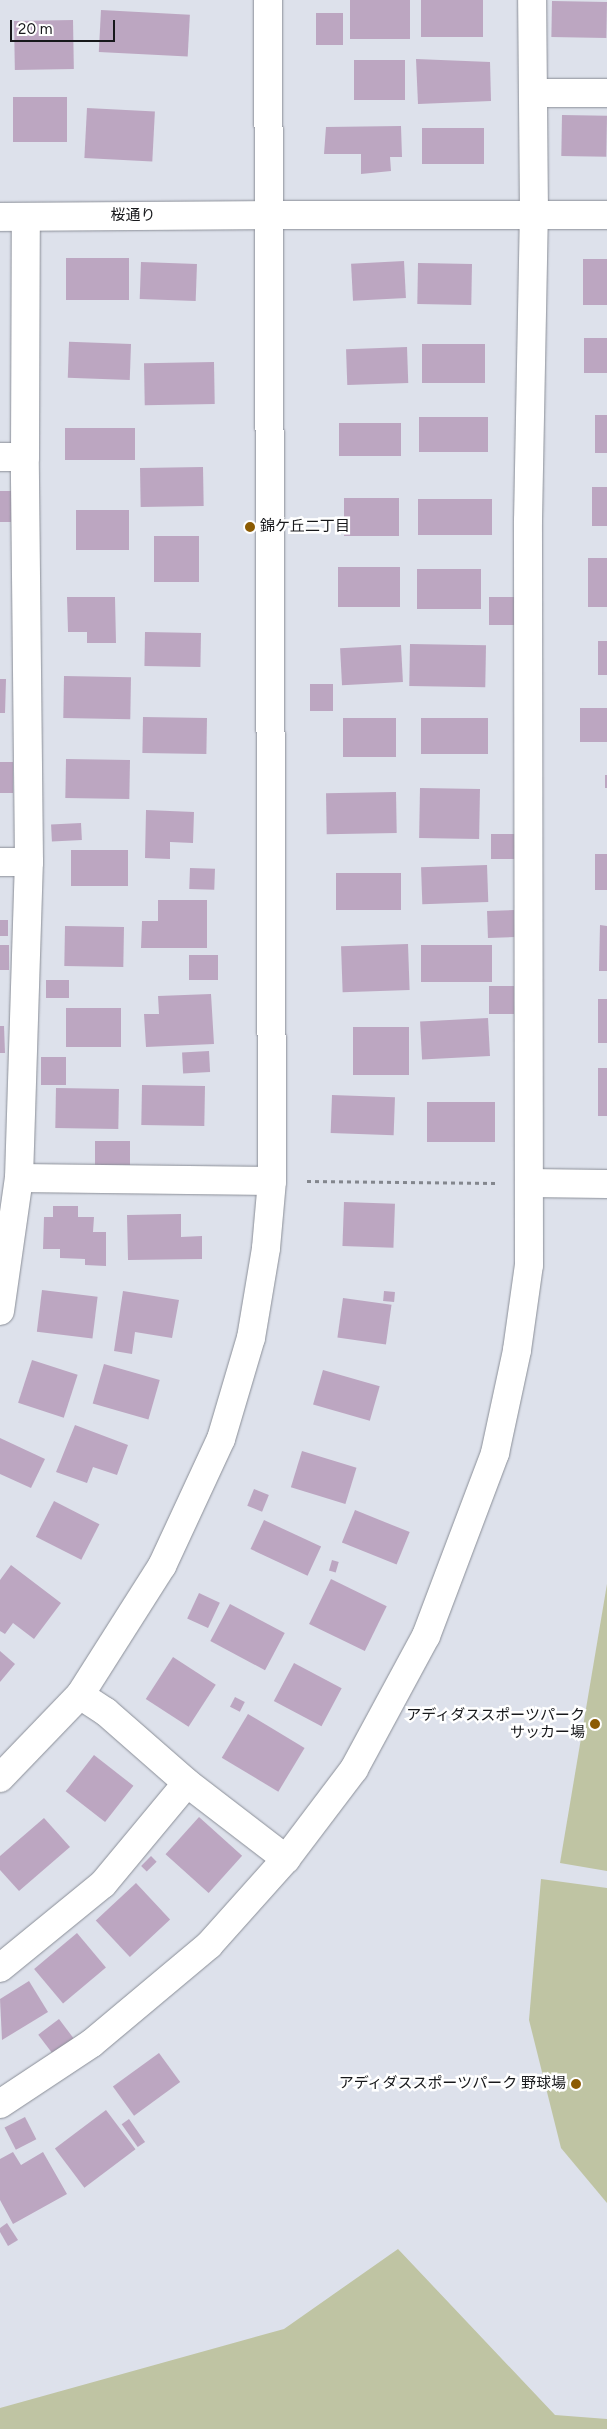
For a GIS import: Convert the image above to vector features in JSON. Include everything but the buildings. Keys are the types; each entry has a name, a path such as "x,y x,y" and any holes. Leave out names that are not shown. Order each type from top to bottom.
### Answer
{"street":[{"path":"0,1778 80,1695 162,1566 221,1439 251,1338 266,1248 272,1180 266,215 268,0"},
{"path":"0,2104 92,2043 209,1945 286,1859 354,1770 426,1636 495,1452 516,1350 528,1265 528,521 534,214 532,0"},
{"path":"534,92 607,93"},
{"name":"桜通り","path":"13,217 607,215"},
{"path":"0,1311 18,1178 29,862 12,457 13,217"},
{"path":"0,862 29,862"},
{"path":"18,1178 272,1180"},
{"path":"528,1183 607,1184"},
{"path":"80,1695 106,1712 186,1784 286,1859"},
{"path":"0,1968 103,1884 186,1784"}],"path":[{"path":"307,1181 528,1183"}],"green space":[{"name":"アディダススポーツパーク サッカー場","path":"607,1584 607,1871 560,1863"},
{"name":"アディダススポーツパーク 野球場","path":"541,1879 607,1888 607,2203 561,2148 529,2020"},
{"path":"398,2249 555,2415 607,2419 607,2429 0,2429 0,2408 284,2329"}],"place":[{"name":"錦ケ丘二丁目","path":"250,527"},
{"name":"アディダススポーツパーク サッカー場","path":"595,1724"},
{"name":"アディダススポーツパーク 野球場","path":"576,2084"}]}
